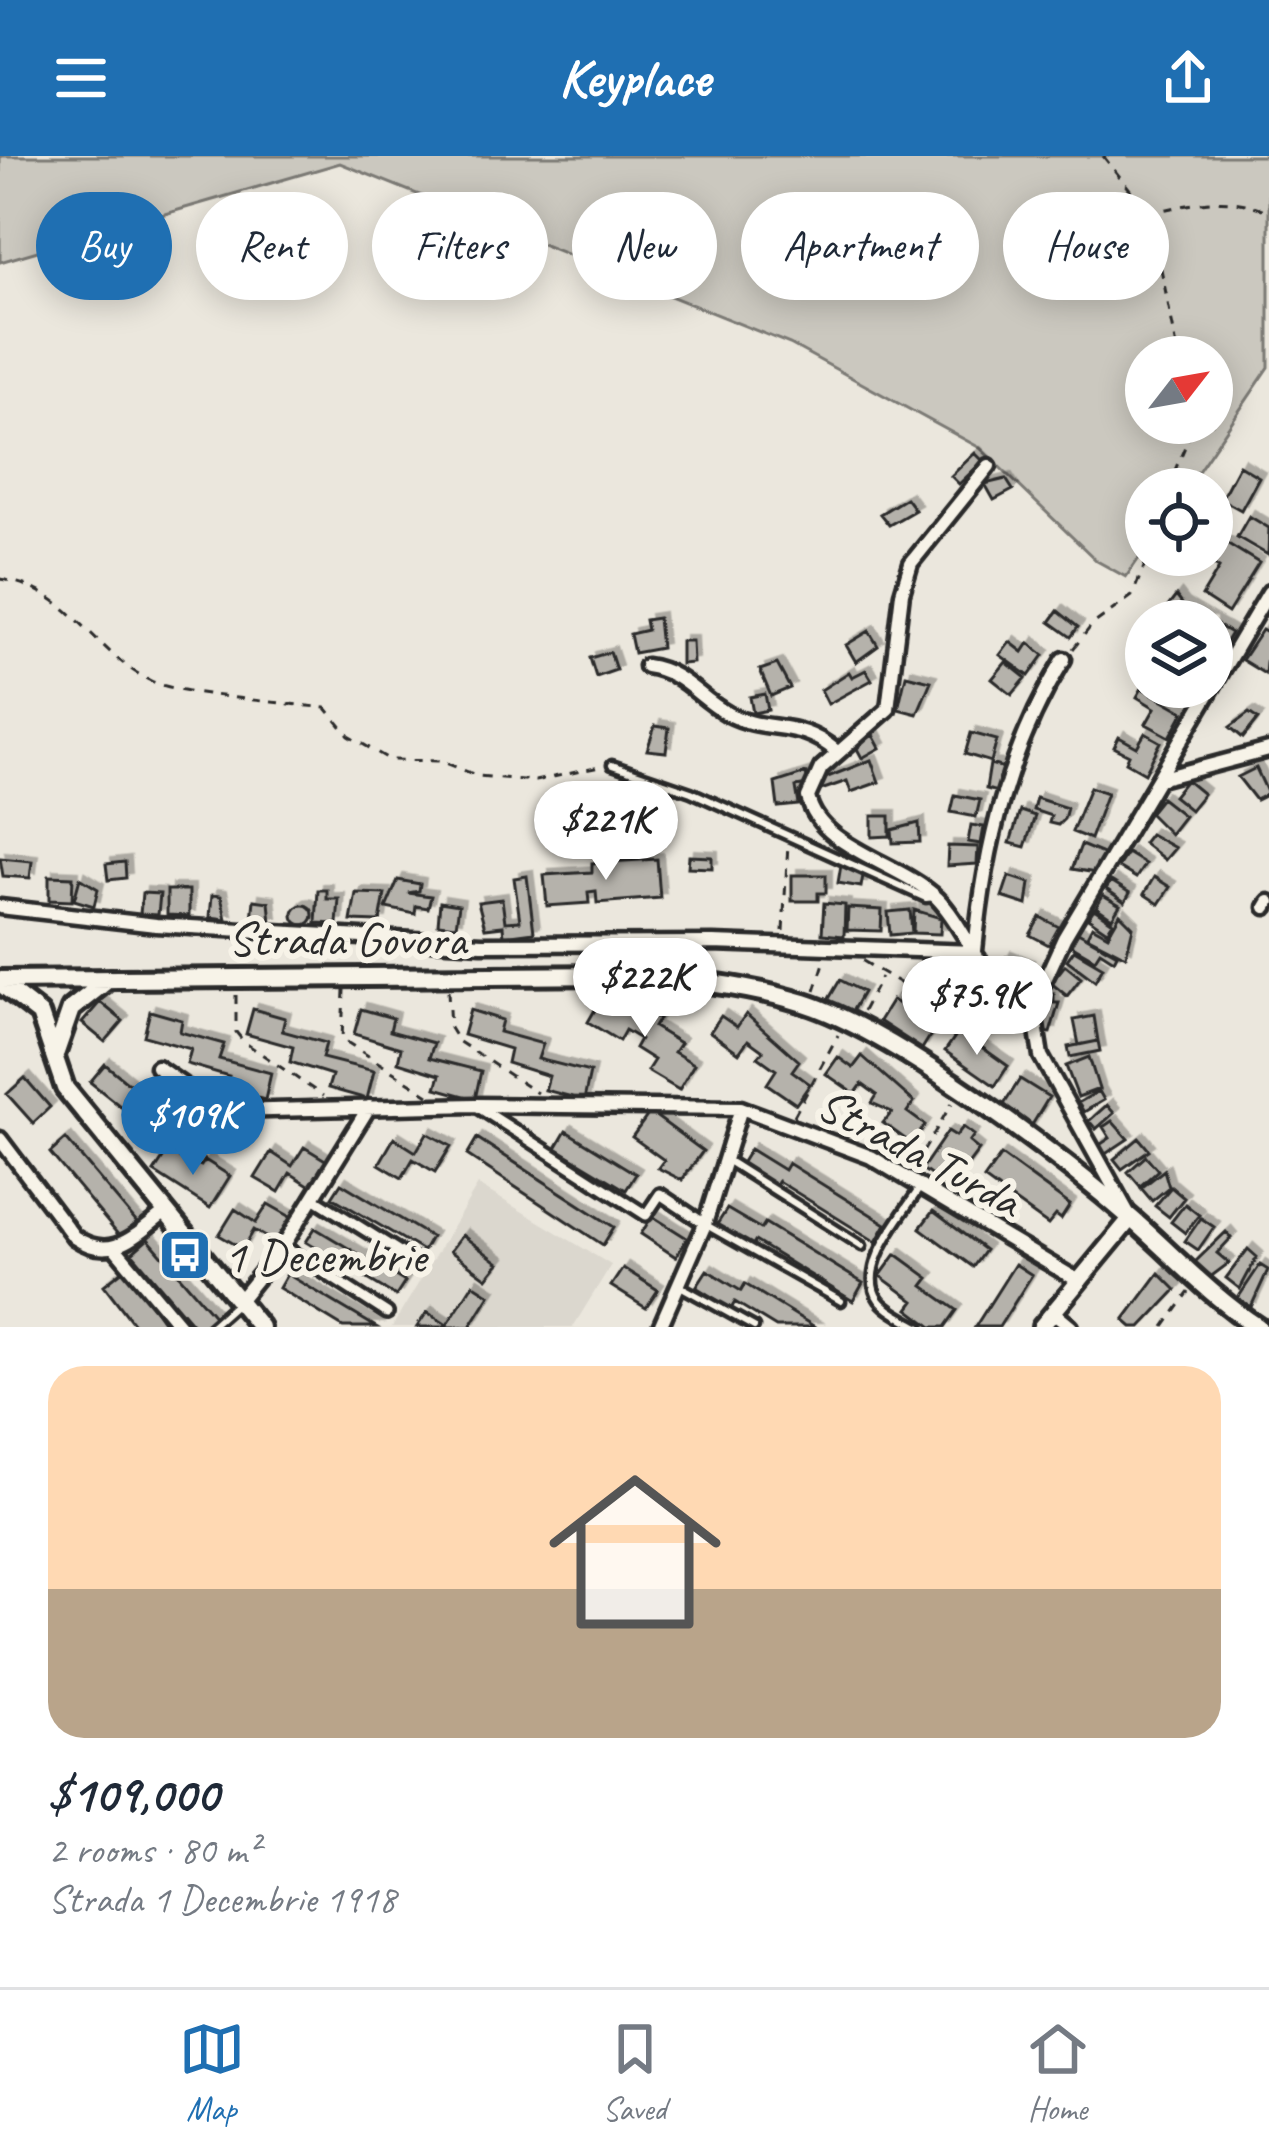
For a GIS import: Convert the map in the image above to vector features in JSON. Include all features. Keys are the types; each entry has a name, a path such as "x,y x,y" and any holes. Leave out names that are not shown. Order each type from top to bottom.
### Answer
{"main road":[{"name":"Strada Govora","path":"0,981 665,977 731,985 809,1005 850,1024 958,1091 1131,1218 1258,1327"},
{"path":"55,1065 58,1035 71,1010 110,978"},
{"path":"0,981 40,1014 65,1088 260,1327"}],"street":[{"path":"989,466 911,563 902,593 889,709 872,728 836,751 808,797 812,814 824,830 904,872 935,897 1004,998 1034,1022"},
{"path":"1041,1327 1131,1218 1042,1056 1034,1022 1046,971 1269,592"},
{"path":"974,952 998,807 1018,744 1064,659"},
{"path":"646,666 682,676 731,716 803,729 836,751"},
{"path":"1163,778 1269,750"},
{"path":"0,908 179,926 482,944 782,944 974,952"},
{"name":"Strada Turda","path":"157,1067 210,1104 230,1111 476,1105 740,1108 788,1121 908,1178 1079,1281"},
{"path":"476,1105 646,1215 660,1194 705,1224"},
{"path":"238,1302 283,1246 369,1107"},
{"path":"660,1327 705,1224 740,1108"},
{"path":"0,1139 74,1237 89,1248 116,1248 166,1212"},
{"path":"312,1197 418,1264"},
{"path":"283,1246 388,1313"},
{"path":"116,1248 181,1327"},
{"path":"1053,1312 1071,1327"}],"lane":[{"path":"612,765 676,786 926,898 935,897"},
{"path":"725,1159 862,1246"},
{"path":"919,1327 880,1302 876,1257 921,1186"},
{"path":"705,1224 841,1301"},
{"path":"680,1286 754,1327"},
{"path":"210,1327 238,1302"}],"path":[{"path":"1103,156 1133,192"},
{"path":"1169,209 1205,200 1248,202 1269,212"},
{"path":"1168,300 1175,336"},
{"path":"1064,659 1093,625 1132,596 1140,576"},
{"path":"0,579 58,598 114,654 154,682 326,709 349,736 390,760 441,761 478,776 535,782 612,765"},
{"path":"782,944 788,836"},
{"path":"809,1005 824,967 825,946"},
{"path":"864,947 864,964 952,1014 974,952"},
{"path":"788,1121 811,1092 881,975"},
{"path":"447,976 450,1028 458,1041 552,1105"},
{"path":"236,977 236,1032 340,1108"},
{"path":"344,977 342,1039 446,1106"},
{"path":"908,1178 958,1091"},
{"path":"1164,1327 1198,1280"}],"shaded area":[{"path":"0,156 1269,156 1269,367 1233,420 1233,336 1125,336 1125,444 1217,444 1200,468 1125,468 1126,577 1097,561 980,448 790,344 681,300 717,300 717,192 572,192 572,256 548,247 548,192 412,192 340,163 240,192 196,192 196,205 172,212 172,192 36,192 36,252 0,262"},
{"path":"478,1185 611,1265 573,1327 392,1327"}],"building":[{"path":"975,453 983,461 959,484 951,476"},
{"path":"1239,465 1259,477 1241,510 1233,506 1233,476"},
{"path":"1006,479 1013,490 994,500 985,484"},
{"path":"906,498 915,510 889,525 880,514"},
{"path":"1249,516 1269,528 1268,555 1237,537"},
{"path":"1233,547 1259,563 1233,605 1233,600 1202,596 1214,576 1233,576"},
{"path":"1058,611 1078,627 1071,637 1050,622"},
{"path":"658,618 661,648 634,653 630,634 647,630 645,620"},
{"path":"1262,630 1269,634 1265,674 1242,660"},
{"path":"869,631 878,646 856,662 846,645"},
{"path":"681,641 692,641 693,663 681,664"},
{"path":"1010,642 1023,652 1029,643 1044,655 1029,676 1000,655"},
{"path":"610,652 616,670 596,677 590,658"},
{"path":"1006,662 1026,678 1012,695 992,679"},
{"path":"777,664 790,688 771,696 760,670"},
{"path":"866,670 872,680 828,704 821,690 849,672 852,677"},
{"path":"906,675 931,681 917,714 898,709"},
{"path":"765,694 768,710 753,713 750,697"},
{"path":"1155,708 1184,712 1170,737 1146,724"},
{"path":"1249,713 1258,719 1243,738 1230,727"},
{"path":"655,726 669,728 666,752 647,750"},
{"path":"971,733 997,740 991,762 965,754"},
{"path":"1145,733 1161,742 1145,773 1126,762 1129,755 1114,747 1119,737 1137,747"},
{"path":"873,735 880,748 862,758 855,745"},
{"path":"871,760 879,782 851,792 847,781 818,791 815,782"},
{"path":"990,764 1004,768 997,792 986,789"},
{"path":"1256,768 1268,794 1256,800 1238,777"},
{"path":"806,773 808,785 796,787 799,805 778,807 775,783"},
{"path":"1186,780 1203,794 1190,810 1173,796"},
{"path":"1090,787 1107,793 1090,839 1072,832"},
{"path":"955,795 980,800 976,817 951,812"},
{"path":"1036,798 1067,808 1064,819 1058,825 1049,823 1051,816 1033,810"},
{"path":"1161,798 1184,816 1170,834 1149,813"},
{"path":"1020,811 1035,816 1025,847 1010,843"},
{"path":"872,816 890,816 890,836 872,837"},
{"path":"919,823 920,842 893,843 892,830"},
{"path":"971,825 984,827 981,844 968,842"},
{"path":"1150,834 1175,848 1165,860 1143,843"},
{"path":"1081,845 1103,854 1096,873 1072,869"},
{"path":"948,846 978,847 977,864 947,866"},
{"path":"1127,853 1145,864 1136,878 1118,867"},
{"path":"689,856 712,857 712,868 688,867"},
{"path":"0,858 32,861 30,878 3,876"},
{"path":"657,859 660,898 597,903 596,891 588,892 589,903 547,906 544,875 592,872 592,863"},
{"path":"125,862 126,878 108,880 106,864"},
{"path":"841,865 864,870 861,887 838,883"},
{"path":"792,875 826,875 826,893 818,893 818,901 792,901"},
{"path":"49,876 73,877 72,901 49,900"},
{"path":"527,876 534,932 504,936 503,926 485,928 478,902 502,899 505,922 520,921 514,878"},
{"path":"1009,876 1030,883 1027,905 1002,897"},
{"path":"1154,877 1170,887 1159,904 1144,894"},
{"path":"80,878 98,889 94,906 74,900"},
{"path":"398,880 420,884 419,891 408,893 431,896 428,908 416,906 415,914 386,908"},
{"path":"1111,881 1130,893 1125,902 1106,889"},
{"path":"167,890 189,890 189,916 167,915"},
{"path":"318,890 327,890 327,899 339,899 337,924 316,923"},
{"path":"142,893 160,894 158,915 140,914"},
{"path":"356,893 385,894 380,922 351,921"},
{"path":"212,895 221,896 226,919 210,917"},
{"path":"1103,895 1120,905 1112,918 1096,907"},
{"path":"254,900 269,902 271,922 252,919"},
{"path":"440,902 459,905 456,926 438,924"},
{"path":"824,903 845,905 844,936 822,934"},
{"path":"303,905 313,915 303,925 293,915"},
{"path":"848,908 882,910 881,931 847,930"},
{"path":"1094,909 1113,922 1107,931 1088,918"},
{"path":"910,910 912,933 890,935 888,912"},
{"path":"914,910 941,918 940,934 913,933"},
{"path":"1120,914 1133,927 1126,956 1087,936 1092,926 1108,935"},
{"path":"1040,917 1059,927 1049,945 1030,935"},
{"path":"1078,932 1117,954 1114,960 1100,951 1095,959 1071,945"},
{"path":"1074,950 1103,967 1095,981 1067,960"},
{"path":"1006,957 1028,966 1015,986 996,973"},
{"path":"1065,965 1081,978 1067,996 1051,983"},
{"path":"840,980 863,992 850,1015 827,1002"},
{"path":"1042,993 1054,994 1054,1003 1059,1003 1050,1033 1039,1032"},
{"path":"626,999 659,1019 654,1027 680,1043 674,1052 694,1064 679,1090 647,1071 654,1060 635,1048 640,1039 625,1030 619,1041 588,1022 600,1001 619,1012"},
{"path":"892,1000 935,1028 922,1049 879,1021"},
{"path":"100,1002 123,1021 105,1042 82,1023"},
{"path":"253,1009 285,1018 282,1031 326,1043 322,1058 374,1071 367,1099 328,1088 332,1075 290,1062 293,1047 246,1034"},
{"path":"361,1009 393,1018 390,1031 434,1043 429,1058 481,1071 475,1099 436,1088 440,1075 398,1062 401,1048 354,1034"},
{"path":"470,1010 502,1020 499,1032 543,1044 538,1059 590,1072 584,1100 545,1090 549,1076 507,1063 510,1049 463,1035"},
{"path":"150,1011 182,1020 180,1032 224,1044 219,1059 271,1073 265,1100 226,1090 229,1076 187,1064 191,1049 144,1036"},
{"path":"746,1014 799,1061 792,1071 810,1084 796,1104 767,1084 776,1070 758,1057 763,1051 748,1040 739,1053 710,1032 721,1016 737,1027"},
{"path":"1094,1016 1098,1041 1079,1045 1074,1020"},
{"path":"959,1031 1008,1066 995,1086 945,1051"},
{"path":"1098,1041 1100,1051 1070,1057 1068,1047"},
{"path":"862,1056 914,1102 907,1112 925,1125 912,1144 883,1123 892,1112 872,1103 877,1095 862,1084 855,1094 826,1074 838,1057 853,1068"},
{"path":"1089,1057 1099,1089 1078,1097 1066,1066"},
{"path":"105,1064 165,1113 151,1131 90,1082"},
{"path":"25,1078 50,1107 33,1123 7,1094"},
{"path":"1020,1079 1049,1097 1029,1130 1000,1111"},
{"path":"1099,1091 1104,1100 1084,1112 1078,1103"},
{"path":"1107,1105 1114,1113 1096,1129 1089,1121"},
{"path":"650,1112 703,1151 682,1180 658,1168 664,1160 632,1137"},
{"path":"1112,1121 1128,1139 1104,1155 1098,1146 1110,1138 1103,1127"},
{"path":"963,1127 974,1135 969,1142 979,1150 953,1185 946,1180 943,1184 922,1169 948,1131 956,1136"},
{"path":"566,1131 636,1174 626,1190 556,1148"},
{"path":"427,1133 451,1146 435,1172 413,1159 402,1178 379,1164 394,1138 416,1152"},
{"path":"477,1138 614,1227 603,1245 467,1155"},
{"path":"1139,1138 1149,1150 1122,1169 1114,1159"},
{"path":"66,1139 137,1223 120,1237 50,1153"},
{"path":"304,1147 327,1161 312,1187 290,1173 279,1192 255,1178 271,1152 292,1166"},
{"path":"750,1149 784,1170 788,1163 886,1224 876,1242 778,1181 774,1188 739,1167"},
{"path":"167,1152 201,1166 205,1160 230,1176 210,1208 154,1172"},
{"path":"1001,1155 1070,1205 1061,1219 1056,1215 1048,1225 984,1179"},
{"path":"1146,1156 1158,1170 1140,1186 1128,1172"},
{"path":"1164,1170 1169,1187 1152,1201 1141,1188"},
{"path":"341,1183 431,1237 423,1251 332,1197"},
{"path":"1171,1187 1184,1198 1169,1217 1155,1206"},
{"path":"268,1204 291,1217 276,1243 254,1230 243,1249 219,1235 235,1209 256,1223"},
{"path":"1185,1204 1199,1215 1185,1233 1171,1222"},
{"path":"727,1209 761,1229 765,1223 863,1283 853,1301 755,1241 751,1248 716,1226"},
{"path":"933,1211 985,1250 973,1267 920,1228"},
{"path":"652,1216 687,1238 676,1257 641,1234"},
{"path":"1201,1218 1214,1227 1198,1250 1185,1241"},
{"path":"315,1228 405,1282 396,1296 306,1242"},
{"path":"1226,1232 1231,1238 1217,1253 1229,1263 1209,1278 1194,1263"},
{"path":"462,1235 499,1263 487,1278 450,1251"},
{"path":"148,1239 217,1319 207,1327 195,1327 132,1253"},
{"path":"1248,1249 1257,1257 1240,1289 1226,1278"},
{"path":"896,1254 929,1278 923,1286 957,1310 945,1327 932,1327 908,1309 914,1301 880,1276"},
{"path":"1015,1264 1032,1275 999,1327 975,1327"},
{"path":"1260,1265 1268,1270 1251,1307 1238,1298"},
{"path":"623,1268 658,1290 646,1308 611,1286"},
{"path":"124,1269 167,1327 136,1327 104,1285"},
{"path":"707,1270 741,1291 745,1284 815,1327 776,1327 735,1302 731,1309 696,1287"},
{"path":"1159,1273 1176,1290 1141,1327 1132,1327 1124,1320"},
{"path":"287,1274 376,1327 343,1327 279,1288"},
{"path":"473,1284 490,1295 470,1327 417,1327 427,1312 447,1325"}],"place":[{"name":"1 Decembrie","path":"185,1255"}]}
